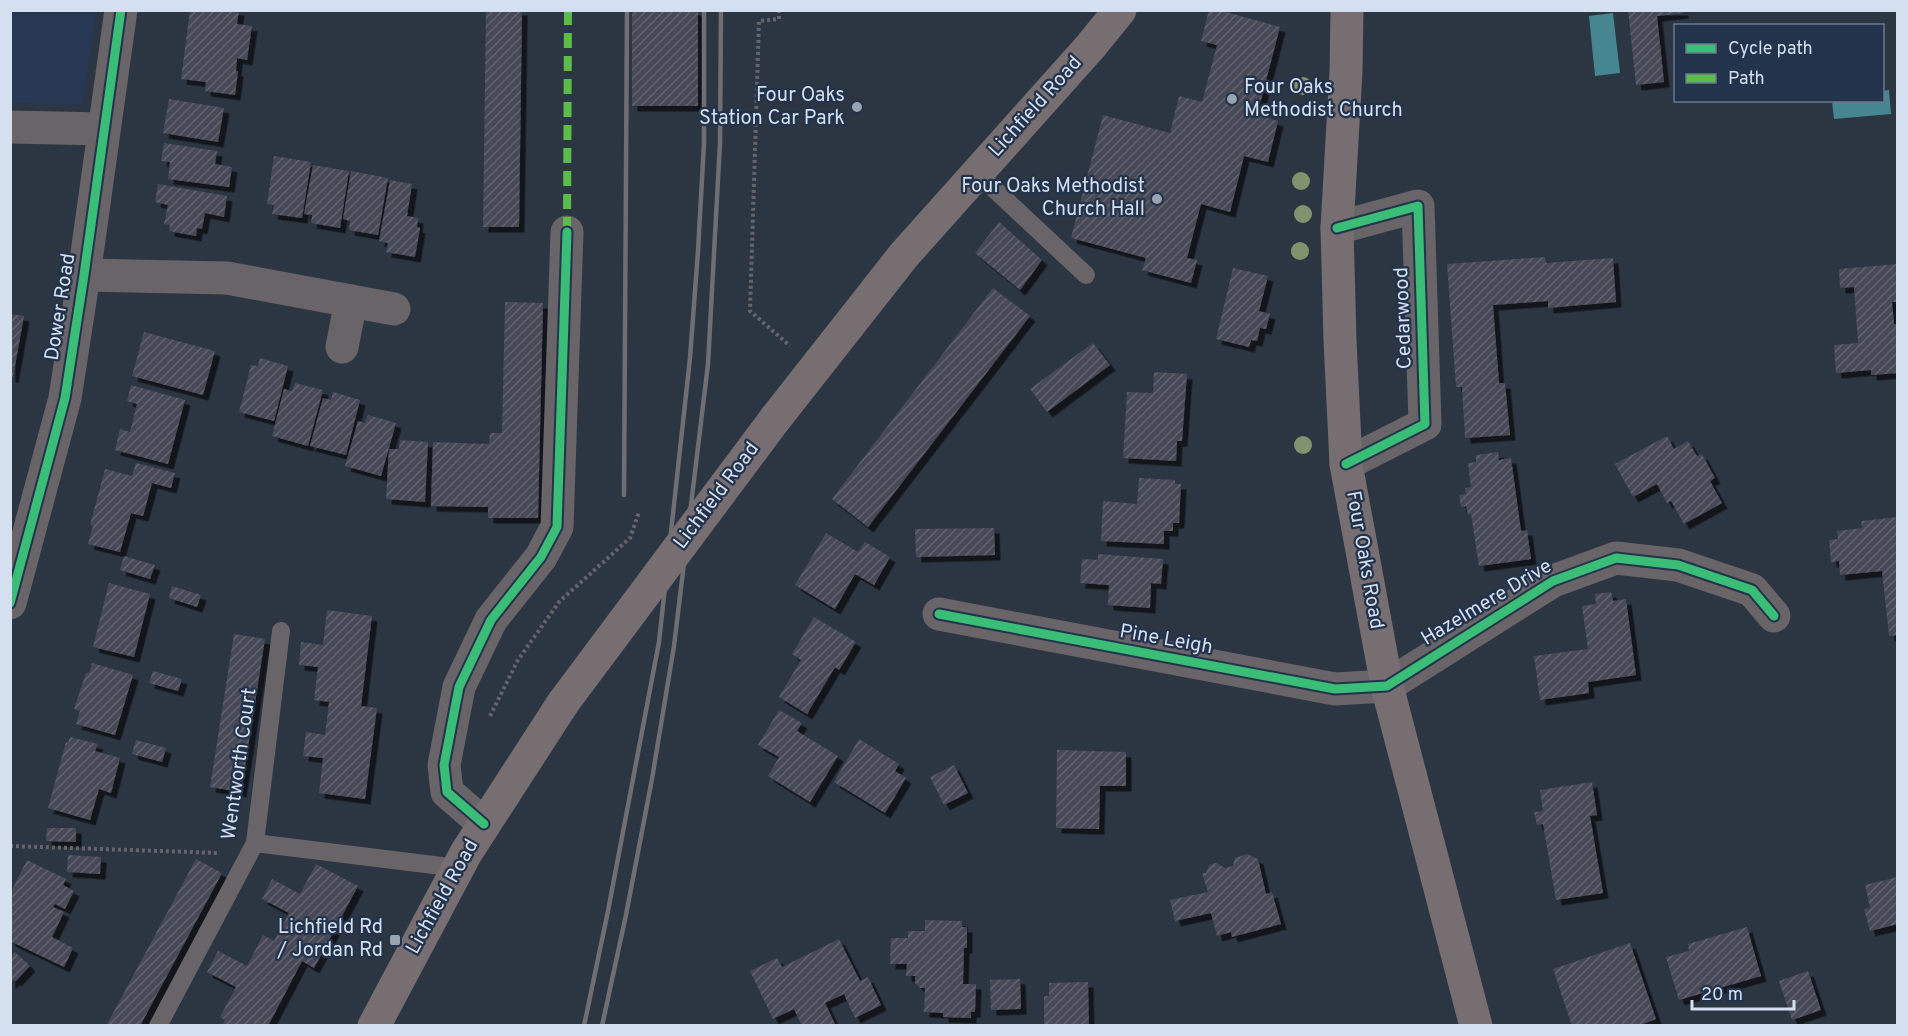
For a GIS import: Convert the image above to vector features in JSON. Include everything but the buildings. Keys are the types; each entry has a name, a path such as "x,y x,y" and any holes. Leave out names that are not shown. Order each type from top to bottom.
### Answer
{"main road":[{"name":"Lichfield Road","path":"374,1026 458,868 563,703 775,419 903,255 1120,10"},
{"name":"Four Oaks Road","path":"1347,10 1337,228 1346,464 1387,686 1476,1026"}],"street":[{"name":"Dower Road","path":"10,603 65,398 121,10"},
{"path":"10,127 104,129"},
{"name":"Cedarwood","path":"1337,228 1418,206 1425,423 1346,464"},
{"path":"484,824 447,792 444,765 459,687 491,620 541,557 557,527 567,232"},
{"path":"84,275 227,278 394,309"},
{"path":"342,347 351,301"},
{"name":"Hazelmere Drive","path":"1387,686 1552,581 1616,558 1678,565 1752,590 1774,616"},
{"name":"Pine Leigh","path":"939,614 1335,689 1387,686"}],"lane":[{"path":"977,173 1086,275"},
{"name":"Wentworth Court","path":"158,1026 252,848 281,631"},
{"path":"252,848 458,868"}],"path":[{"path":"779,10 778,19 759,21 750,311 815,369"},
{"path":"489,717 518,660 559,602 630,538 639,512"},
{"path":"10,846 252,848"}],"shaded area":[{"path":"11,10 97,11 82,105 11,103"},
{"path":"1613,13 1620,73 1595,76 1589,16"},
{"path":"1889,90 1891,114 1834,119 1832,102 1884,102 1884,91"}],"railway":[{"path":"624,495 627,10"},
{"path":"584,1026 659,642 690,358 698,251 704,143 704,10"},
{"path":"602,1026 652,779 674,646 708,364 720,143 721,10"}],"marked path":[{"path":"567,232 568,10"}],"cycle path":[{"path":"10,603 65,398 121,10"},
{"path":"1337,228 1418,206 1425,424 1346,464"},
{"path":"484,824 447,792 444,765 459,687 491,620 541,557 557,527 567,232"},
{"path":"939,614 1335,689 1387,686 1553,581 1616,558 1678,565 1752,590 1774,616"}],"place":[{"name":"Four Oaks Methodist Church","path":"1232,99"},
{"name":"Four Oaks Station Car Park","path":"857,107"},
{"name":"Four Oaks Methodist Church Hall","path":"1157,199"},
{"name":"Lichfield Rd / Jordan Rd","path":"395,940"}]}
